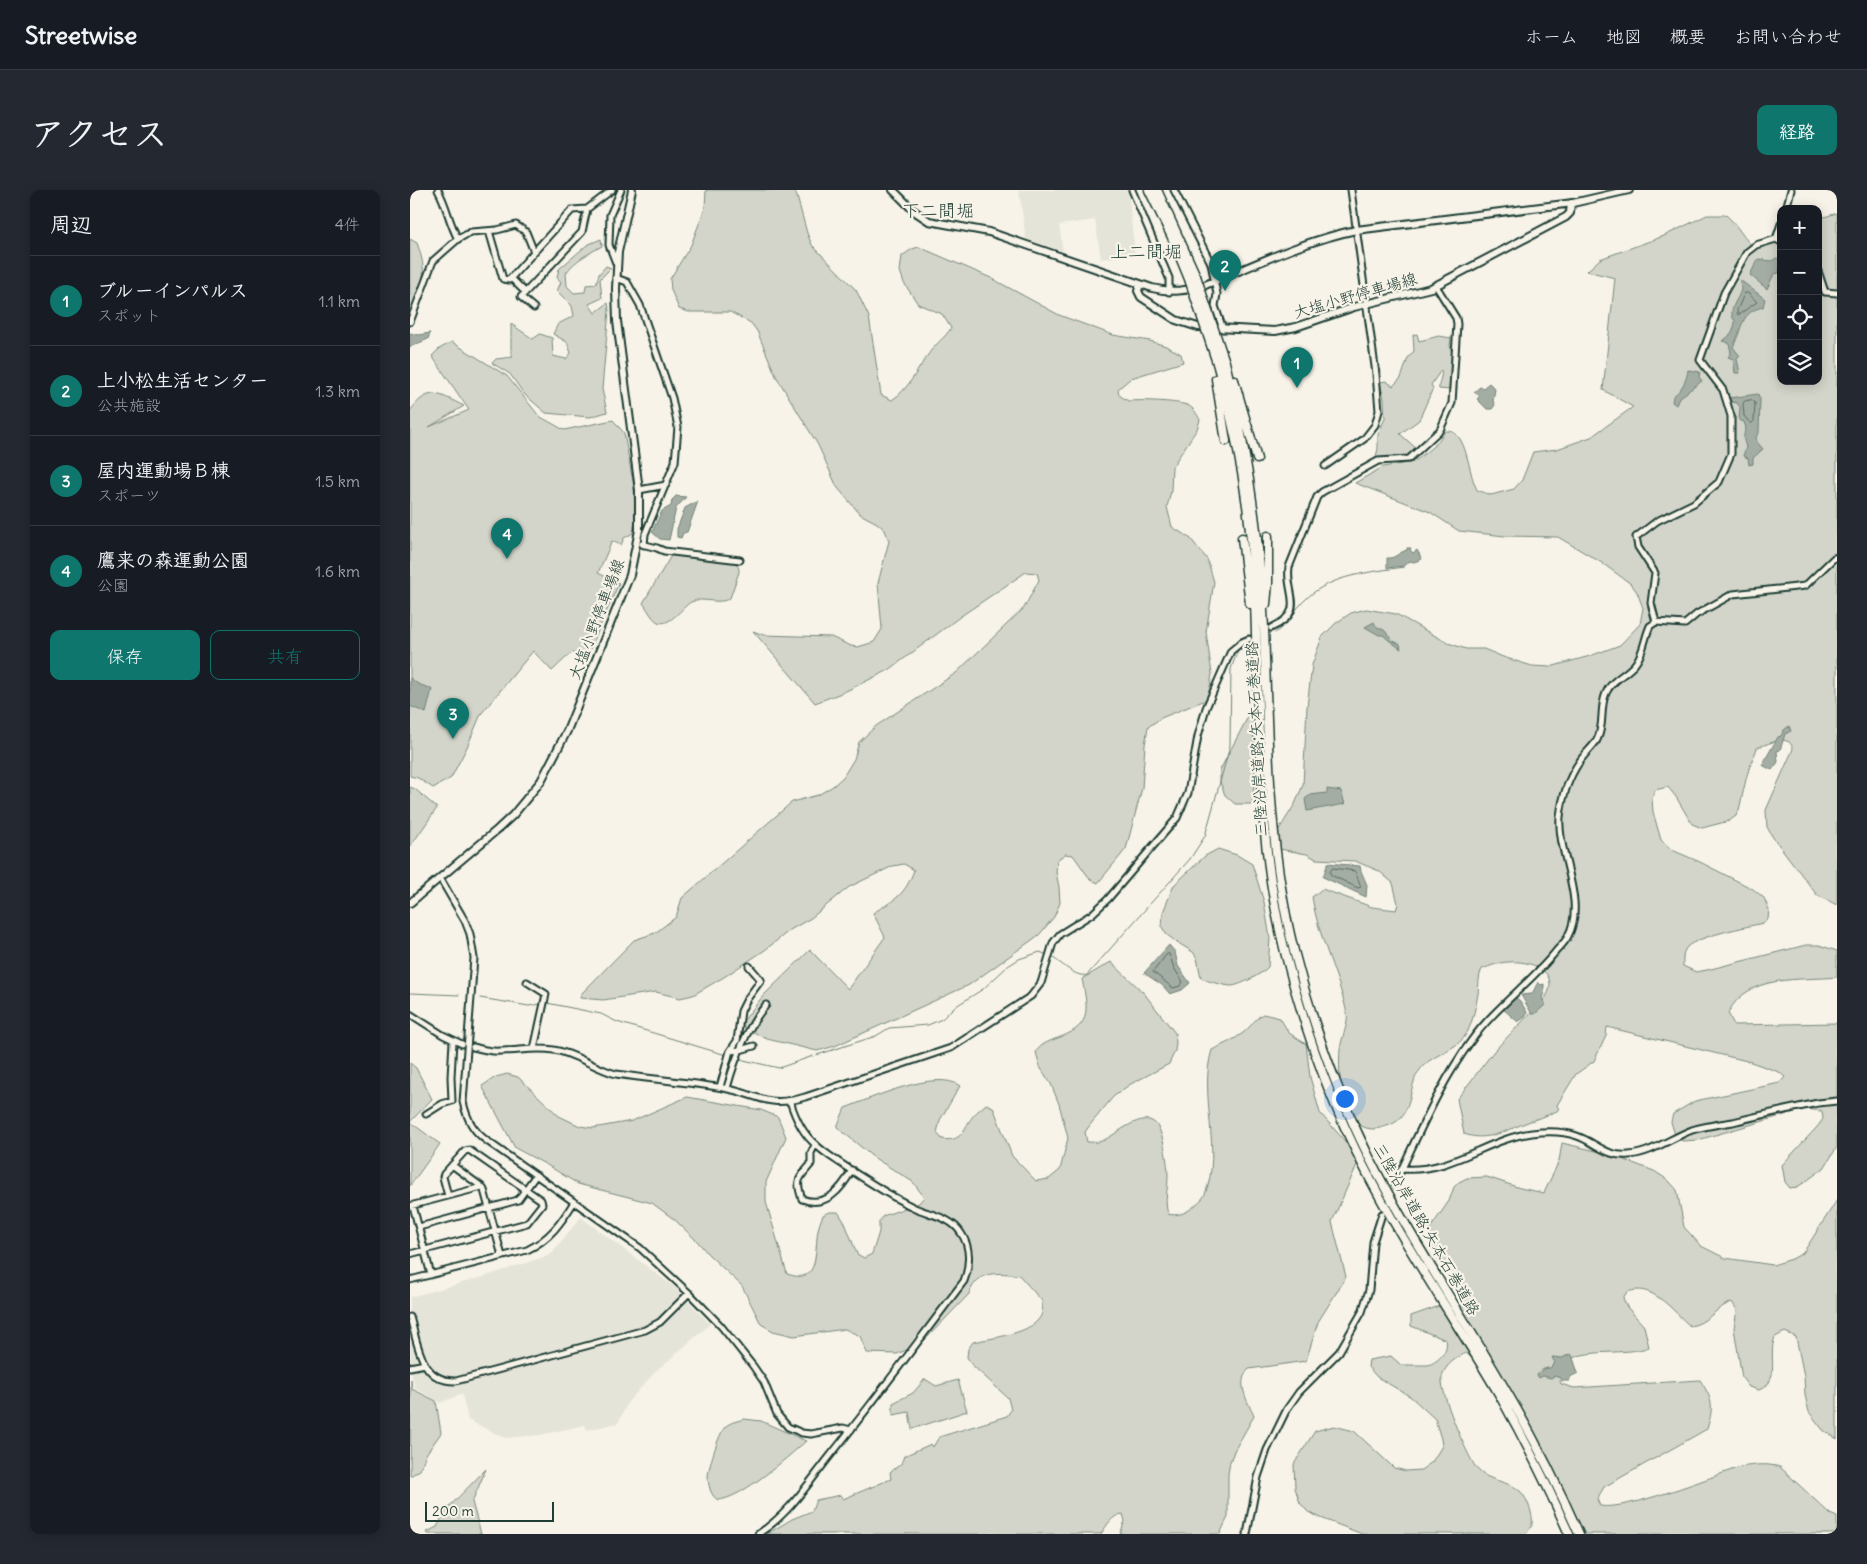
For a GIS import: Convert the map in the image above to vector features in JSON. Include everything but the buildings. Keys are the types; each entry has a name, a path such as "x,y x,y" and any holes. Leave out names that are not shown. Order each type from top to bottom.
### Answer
{"highway":[{"name":"三陸沿岸道路;矢本石巻道路","path":"1149,190 1207,305 1239,418 1248,464 1257,526 1267,627 1265,786"},
{"name":"三陸沿岸道路;矢本石巻道路","path":"1157,190 1223,362 1241,464 1249,526 1254,578 1258,690 1265,786 1284,949 1305,1022 1323,1074 1358,1155 1388,1212 1516,1424 1544,1478 1569,1534"},
{"path":"1223,362 1216,378 1226,441"},
{"path":"1223,362 1247,420 1257,459"},
{"path":"1267,627 1268,536"},
{"path":"1242,538 1258,690"},
{"name":"三陸沿岸道路;矢本石巻道路","path":"1276,884 1303,985 1331,1071 1347,1111 1398,1211 1523,1420 1563,1498 1579,1534"}],"main road":[{"path":"893,190 914,211 929,221 989,232 1140,284 1169,292 1188,290 1215,281 1315,240 1356,230 1571,203 1629,190"},
{"name":"大塩小野停車場線","path":"410,904 513,815 541,781 567,732 640,544 639,490 618,321 616,278 616,263 622,230 632,193"},
{"name":"大塩小野停車場線","path":"1140,284 1138,291 1141,297 1176,320 1198,327 1275,331 1366,304 1436,286 1566,217 1570,213 1571,203"}],"street":[{"path":"438,190 444,200 452,229 458,239"},
{"path":"489,231 503,279 509,280 572,210 587,209 612,190 632,193"},
{"path":"1132,190 1169,278 1169,292"},
{"path":"1174,190 1211,262 1217,294 1215,306 1223,329"},
{"path":"1325,466 1371,432 1378,418 1380,404 1351,190"},
{"path":"1787,205 1791,190"},
{"path":"616,263 609,244 610,215 620,191"},
{"path":"534,308 521,297 582,232 587,209"},
{"path":"410,322 433,261 458,239 471,232 516,226 526,232 534,252"},
{"path":"1656,622 1651,602 1655,573 1638,547 1636,537 1657,521 1694,503 1719,482 1731,454 1731,416 1723,390 1700,360 1724,294 1747,252 1756,245 1777,241"},
{"path":"511,278 524,292"},
{"path":"616,278 627,282 640,305 676,412 678,427 678,446 675,462 640,544 657,548 664,552 740,560"},
{"path":"1822,283 1825,292 1837,293"},
{"path":"1267,627 1284,620 1292,611 1293,600 1288,576 1317,497 1322,492 1378,461 1409,459 1440,430 1452,404 1457,324 1456,318 1436,286"},
{"path":"639,490 666,485"},
{"path":"1395,1183 1429,1113 1471,1040 1535,975 1569,935 1574,915 1574,893 1561,838 1560,817 1565,794 1570,778 1581,759 1598,738 1602,729 1602,707 1610,684 1635,664 1642,654 1650,626 1656,622 1685,624 1697,614 1733,594 1804,586 1837,557"},
{"path":"473,1047 498,1052 534,1049 556,1050 616,1074 727,1088 770,1102 790,1102 951,1048 1031,996 1041,983 1053,943 1060,934 1092,914 1108,900 1177,818 1188,793 1198,736 1206,708 1232,650 1249,639"},
{"path":"440,878 466,921 474,958 463,1102 465,1113 480,1136 640,1248 689,1292 721,1326 753,1366 764,1382 778,1414 788,1426 802,1433 811,1434 843,1428 851,1430"},
{"path":"720,1087 730,1051 738,1041 742,1011 747,999 761,980 749,966"},
{"path":"527,982 546,994 534,1049"},
{"path":"727,1088 735,1060 766,1005"},
{"path":"410,1014 453,1041 462,1044"},
{"path":"426,1114 442,1104 452,1101 453,1041"},
{"path":"730,1051 754,1046"},
{"path":"1402,1169 1414,1170 1440,1166 1493,1144 1530,1133 1556,1132 1578,1136 1599,1149 1628,1156 1645,1152 1692,1130 1818,1103 1837,1101"},
{"path":"758,1534 773,1523 793,1503 851,1430 964,1281 968,1265 967,1247 961,1233 947,1220 917,1209 886,1194 815,1145 802,1129 790,1102"},
{"path":"815,1145 811,1153 811,1164 800,1176 797,1183 802,1199 812,1203 827,1199 841,1189 852,1170"},
{"path":"410,1254 530,1221 542,1204 541,1200 469,1150 452,1165 443,1177 448,1196"},
{"path":"452,1165 482,1187 502,1256"},
{"path":"419,1227 518,1200 536,1175"},
{"path":"431,1275 419,1227 411,1206 482,1187"},
{"path":"410,1280 527,1250 546,1239 557,1227 574,1202"},
{"path":"1247,1534 1258,1477 1277,1428 1299,1392 1339,1352 1362,1312 1369,1290 1373,1242 1382,1214"},
{"path":"410,1317 424,1364 433,1375 440,1379 456,1381 637,1333 660,1322 689,1292"},
{"path":"410,1367 424,1364"}],"shaded area":[{"path":"706,190 793,190 796,193 812,245 856,290 869,317 881,395 892,400 904,390 925,358 951,328 942,314 918,304 904,283 900,271 902,256 912,249 919,247 991,278 1059,315 1113,335 1150,341 1166,346 1181,354 1183,362 1131,378 1118,389 1119,395 1128,401 1158,401 1187,405 1193,409 1200,420 1197,429 1172,467 1171,491 1167,507 1172,527 1190,538 1207,559 1214,582 1206,632 1212,674 1208,699 1161,718 1148,727 1142,788 1126,849 1098,883 1090,879 1073,855 1065,854 1057,860 1056,872 1060,903 1054,917 1039,935 969,985 835,1046 817,1051 767,1039 740,1025 763,996 810,950 848,989 885,937 873,913 893,901 903,892 911,879 914,870 904,864 893,866 849,887 811,918 790,930 765,950 693,995 680,998 656,992 603,1000 580,998 582,993 634,940 655,933 676,917 682,898 792,802 818,795 843,777 854,759 859,742 876,726 956,673 1024,608 1039,580 1037,573 1026,572 961,616 889,670 844,692 815,703 753,631 764,635 831,637 858,647 874,642 882,629 878,583 889,541 885,530 877,523 860,514 837,487 818,445 776,376 757,331 751,323 730,312 689,312 679,309 671,290 670,279 691,245 705,208"},
{"path":"1019,190 1128,190 1135,254 1101,259 1095,220 1059,225 1063,251 1026,239"},
{"path":"1837,213 1837,905 1817,895 1767,827 1766,810 1793,749 1789,742 1782,740 1757,748 1747,775 1739,810 1736,816 1729,821 1702,828 1692,824 1668,787 1655,790 1652,799 1653,812 1661,840 1672,850 1753,889 1764,898 1769,910 1768,919 1763,923 1723,932 1693,943 1684,951 1683,966 1696,972 1806,945 1819,945 1837,951 1837,977 1776,981 1762,985 1748,991 1737,1000 1728,1013 1734,1025 1837,1023 1837,1147 1824,1168 1797,1187 1790,1188 1785,1182 1782,1165 1818,1126 1823,1119 1822,1111 1805,1109 1698,1140 1683,1141 1676,1138 1671,1122 1673,1114 1695,1101 1780,1083 1785,1077 1779,1072 1751,1062 1607,1027 1606,1036 1594,1061 1576,1074 1557,1105 1559,1110 1491,1136 1478,1137 1464,1134 1457,1099 1494,1051 1546,997 1550,988 1550,980 1541,969 1534,965 1517,962 1495,964 1482,969 1475,1008 1468,1031 1457,1044 1422,1067 1414,1081 1406,1110 1402,1116 1390,1125 1381,1128 1372,1129 1361,1126 1353,1119 1343,1097 1339,1060 1347,1022 1347,1013 1319,926 1312,897 1322,889 1372,907 1396,910 1398,904 1393,883 1379,871 1355,861 1316,859 1307,854 1268,847 1295,804 1303,785 1307,707 1312,665 1322,637 1336,623 1351,613 1366,609 1396,614 1448,643 1466,649 1484,649 1532,666 1550,667 1620,645 1640,624 1643,608 1637,592 1631,584 1602,563 1558,537 1505,536 1459,531 1430,512 1355,483 1383,467 1414,462 1437,443 1445,431 1448,431 1456,434 1463,445 1477,490 1491,495 1514,489 1522,480 1533,452 1557,449 1591,437 1633,407 1603,390 1615,278 1587,271 1600,259 1664,236 1707,215 1726,215 1755,248 1763,245 1777,233 1777,385 1822,385 1822,218"},
{"path":"410,239 417,243 423,262 423,277 419,292 410,311"},
{"path":"601,239 602,246 578,261 566,273 567,286 574,293 585,292 586,285 596,284 599,274 606,266 611,268 600,279 602,298 589,304 595,313 608,303 602,389 607,412 590,417 546,413 524,394 510,374 492,363 496,359 513,357 511,351 511,324 533,339 540,334 552,338 553,356 566,359 571,353 567,342 553,334 558,324 574,316 572,306 557,291 561,282 557,277 559,269 587,245"},
{"path":"1417,334 1419,341 1439,336 1451,338 1450,390 1439,389 1441,370 1431,385 1433,388 1419,420 1400,434 1417,449 1407,457 1375,460 1378,449 1378,435 1385,418 1384,399 1380,382 1386,381 1393,386 1401,378 1408,358 1414,351 1413,335"},
{"path":"452,342 507,376 539,416 564,430 613,420 624,433 634,487 635,519 633,533 624,538 621,545 612,541 598,573 619,583 585,661 572,652 552,671 533,651 481,714 451,778 433,788 418,778 410,776 410,411 423,398 435,394 464,406 429,427 469,410 432,356 439,349"},
{"path":"672,554 733,561 738,565 739,572 730,598 721,601 695,600 687,604 676,616 667,622 656,621 643,603"},
{"path":"1251,711 1258,747 1252,804 1235,804 1225,795 1220,782 1220,770"},
{"path":"410,787 437,808 410,847"},
{"path":"1218,849 1237,855 1252,864 1264,902 1270,938 1268,967 1251,979 1232,986 1201,978 1197,958 1193,952 1166,934 1162,927 1163,912 1174,885 1205,856"},
{"path":"1111,962 1143,992 1175,1033 1175,1051 1169,1064 1129,1085 1113,1097 1085,1132 1087,1142 1102,1141 1132,1123 1141,1120 1155,1123 1160,1131 1167,1159 1166,1204 1168,1214 1177,1215 1196,1205 1204,1196 1210,1177 1212,1160 1208,1104 1208,1067 1212,1050 1239,1036 1263,1014 1280,1018 1289,1033 1306,1044 1310,1077 1320,1113 1360,1158 1332,1222 1346,1277 1318,1322 1306,1361 1249,1369 1245,1374 1243,1380 1244,1392 1254,1416 1234,1451 1230,1462 1228,1474 1228,1517 1220,1534 1120,1534 1125,1521 1123,1514 1113,1518 1101,1534 767,1534 792,1519 812,1511 816,1500 841,1495 843,1499 891,1479 890,1472 901,1464 904,1456 931,1444 933,1447 939,1437 1007,1416 1011,1410 1008,1398 971,1364 967,1357 968,1349 973,1342 1012,1334 1031,1326 1042,1313 1042,1301 1019,1275 989,1274 983,1276 973,1286 969,1294 922,1343 897,1354 867,1353 860,1336 845,1329 794,1336 773,1331 761,1324 742,1286 675,1220 652,1203 578,1184 515,1148 482,1086 496,1077 507,1074 518,1077 559,1116 580,1126 593,1128 632,1121 687,1097 761,1110 778,1117 786,1137 766,1182 766,1202 787,1274 806,1275 811,1271 814,1264 818,1230 823,1215 829,1212 838,1212 845,1223 857,1254 864,1258 872,1254 879,1232 879,1222 883,1216 919,1203 924,1197 913,1182 873,1157 837,1127 845,1108 903,1087 920,1083 949,1081 960,1086 940,1120 937,1133 942,1139 955,1139 959,1136 975,1114 986,1104 993,1107 1012,1156 1036,1181 1049,1179 1060,1170 1068,1138 1059,1104 1051,1084 1040,1067 1036,1052 1044,1044 1067,1034 1081,1024 1086,1010 1082,979"},
{"path":"410,1063 416,1068 432,1099 410,1122"},
{"path":"410,1122 440,1144 410,1186"},
{"path":"1562,1143 1609,1154 1654,1171 1668,1180 1677,1190 1684,1227 1701,1246 1725,1258 1773,1265 1792,1259 1803,1253 1837,1200 1837,1439 1823,1430 1809,1412 1796,1337 1785,1332 1775,1337 1772,1374 1766,1386 1759,1390 1749,1387 1742,1378 1734,1328 1737,1310 1732,1302 1726,1304 1707,1319 1690,1326 1667,1304 1653,1294 1639,1290 1627,1292 1623,1298 1627,1307 1644,1326 1649,1347 1641,1350 1593,1353 1573,1358 1565,1364 1559,1377 1561,1384 1574,1388 1700,1380 1710,1398 1711,1414 1707,1429 1604,1487 1597,1499 1600,1506 1612,1506 1648,1498 1740,1467 1770,1465 1780,1467 1830,1514 1837,1517 1837,1534 1567,1534 1544,1471 1525,1431 1487,1372 1466,1353 1455,1359 1442,1376 1442,1384 1449,1409 1477,1469 1487,1476 1511,1485 1526,1498 1530,1507 1532,1521 1526,1534 1362,1534 1308,1512 1300,1503 1295,1488 1294,1464 1315,1431 1334,1426 1354,1431 1394,1468 1406,1471 1421,1470 1432,1462 1442,1446 1435,1419 1411,1397 1377,1377 1368,1367 1369,1360 1391,1356 1401,1365 1428,1365 1442,1356 1446,1348 1446,1340 1411,1326 1411,1316 1459,1299 1461,1293 1457,1279 1441,1263 1437,1256 1429,1230 1449,1201 1454,1187 1467,1178 1487,1177 1520,1188 1544,1193 1559,1161"},
{"path":"581,1217 678,1290 710,1324 655,1372 628,1402 618,1423 587,1430 585,1425 540,1435 505,1438 468,1420 462,1394 440,1403 415,1388 410,1368 410,1297 480,1278 550,1255"},
{"path":"411,1379 412,1389 436,1401 441,1433 426,1454 420,1470 410,1476"},
{"path":"925,1379 936,1386 958,1380 967,1411 912,1429 909,1412 893,1415 893,1403 913,1393"},
{"path":"744,1419 761,1421 806,1441 751,1485 728,1498 718,1500 712,1494 708,1479 714,1452 725,1427"},
{"path":"486,1469 472,1502 481,1534 428,1534 427,1532 437,1527 446,1510"}],"water":[{"path":"1777,258 1777,273 1774,274 1767,289 1750,275 1758,259 1771,261"},
{"path":"1740,280 1765,299 1763,307 1750,313 1743,322 1733,347 1740,356 1737,359 1740,373 1735,373 1733,359 1728,357 1731,353 1729,343 1722,341 1732,333 1734,328 1735,321 1732,309 1740,293"},
{"path":"410,333 418,335 430,333 428,339 410,347"},
{"path":"1688,370 1700,372 1699,377 1702,381 1679,398 1676,405 1672,402 1673,396 1683,385"},
{"path":"1489,383 1495,389 1493,401 1495,405 1492,409 1487,409 1477,399 1480,396 1474,392"},
{"path":"1758,394 1760,399 1759,433 1756,437 1757,442 1763,449 1753,458 1753,464 1749,465 1748,458 1743,456 1746,447 1744,433 1746,428 1744,422 1739,420 1740,407 1729,398"},
{"path":"676,496 686,497 676,508 669,540 660,539 652,532 662,511 671,506 672,500"},
{"path":"698,501 687,532 683,533 681,538 677,537 677,529 685,508"},
{"path":"1407,548 1411,548 1410,550 1413,553 1417,550 1422,559 1414,562 1410,561 1403,566 1387,568 1387,558 1407,550"},
{"path":"1374,622 1391,637 1391,640 1400,644 1401,649 1383,635 1379,635 1365,627"},
{"path":"410,678 418,684 432,689 426,713 410,706"},
{"path":"1789,726 1791,731 1785,734 1780,750 1777,751 1778,762 1772,770 1762,765 1778,737"},
{"path":"1327,789 1341,791 1345,804 1307,811 1305,799 1310,795 1327,793"},
{"path":"1328,863 1360,866 1367,885 1366,897 1323,877"},
{"path":"1169,945 1175,952 1178,966 1190,983 1182,990 1170,994 1162,985 1144,973"},
{"path":"1538,982 1541,985 1544,984 1544,994 1542,997 1545,1005 1535,1014 1532,1014 1521,995 1532,994"},
{"path":"1515,997 1527,1012 1525,1017 1518,1022 1502,1008"},
{"path":"1570,1354 1578,1373 1570,1377 1569,1381 1562,1381 1561,1378 1554,1376 1551,1378 1543,1376 1539,1378 1537,1375 1540,1372 1550,1368 1555,1363 1552,1357 1562,1358"}],"waterway":[{"path":"1275,633 1306,599 1327,585 1352,576 1404,567"},
{"path":"1050,956 1073,972 1087,975 1190,859 1205,836 1230,746 1231,669 1238,650 1244,648"},
{"path":"817,1055 876,1036 889,1028 928,1025 942,1019 953,1008 983,989 1008,966 1019,959 1040,952 1047,955"},
{"path":"410,993 459,995"},
{"path":"480,998 529,1006 540,1004"},
{"path":"547,1003 601,1014 617,1022 726,1055"},
{"path":"739,1059 779,1068 813,1056"}],"tunnel":[{"path":"1389,1197 1395,1183"}],"place":[{"name":"上小松生活センター","path":"1225,291"},
{"name":"ブルーインパルス","path":"1297,388"},
{"name":"鷹来の森運動公園","path":"507,559"},
{"name":"屋内運動場Ｂ棟","path":"453,739"}],"district":[{"name":"下二間堀","path":"938,211"},
{"name":"上二間堀","path":"1146,252"}]}
